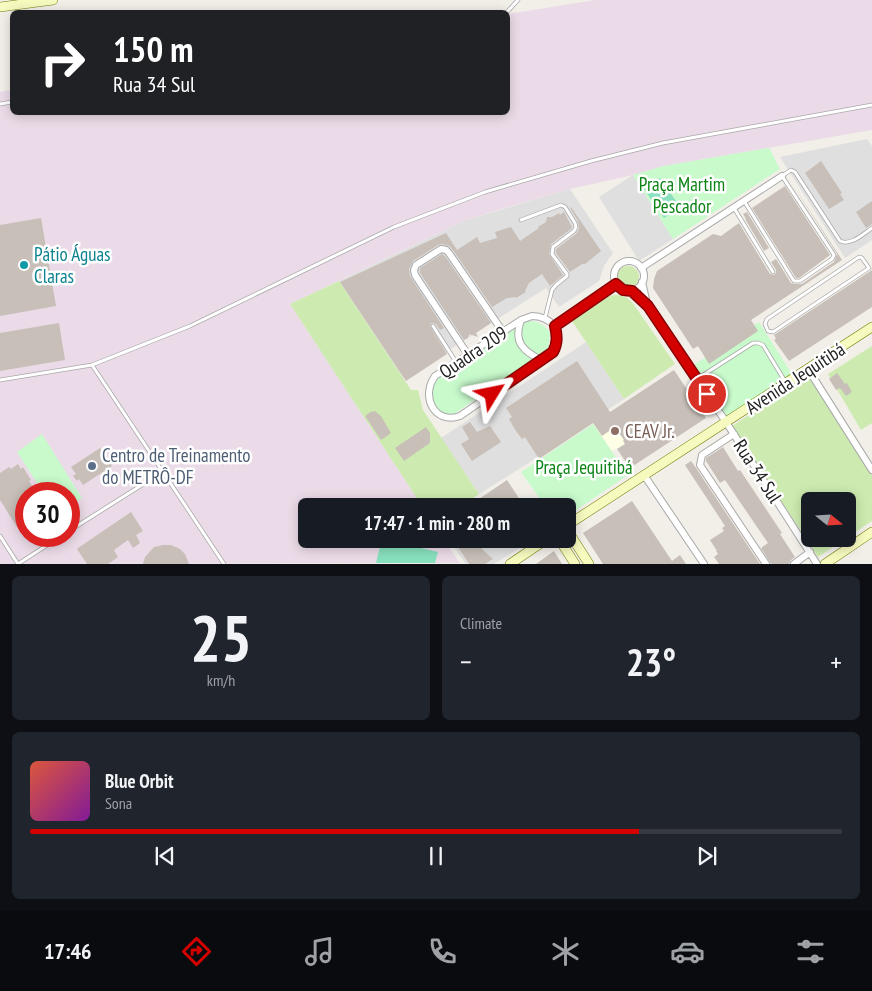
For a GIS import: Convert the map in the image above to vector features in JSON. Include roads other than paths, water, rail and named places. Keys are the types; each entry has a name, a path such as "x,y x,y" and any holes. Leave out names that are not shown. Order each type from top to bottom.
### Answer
{"street":[{"path":"0,7 53,0"},
{"path":"641,268 782,176"},
{"path":"468,355 415,275 416,265 441,249 446,250 503,332"},
{"path":"633,262 638,264 643,273 642,282 640,286 632,291 623,290 616,284 616,269 623,263 633,262"},
{"name":"Rua 34 Sul","path":"642,282 648,306"},
{"path":"545,318 555,326 616,284"},
{"name":"Rua 34 Sul","path":"632,291 648,306 734,434 817,564"},
{"name":"Quadra 209","path":"545,318 532,316 521,320 435,376 428,391 428,398 436,412 448,418 460,416 553,352 557,338 555,326"},
{"name":"Quadra 209","path":"521,320 518,335 521,344 526,351 541,360"},
{"name":"Avenida Jequitibá","path":"576,520 872,327"},
{"path":"808,370 872,470"},
{"path":"734,434 702,455 700,465 766,564"},
{"path":"644,475 704,564"},
{"path":"825,564 872,532"},
{"path":"576,544 587,563"},
{"path":"510,564 534,548"},
{"path":"564,548 575,564"},
{"path":"794,564 810,552"}],"lane":[{"path":"509,10 518,0"},
{"path":"0,380 92,365 190,326 394,227 485,192 591,161 663,143 872,105"},
{"path":"744,201 794,281 800,281 832,259 834,255 782,176 793,170 840,241 844,243 850,242 872,228"},
{"path":"521,220 561,205 565,207 576,227 574,231 553,247 552,254 567,276 552,290 545,318"},
{"path":"734,208 773,272"},
{"path":"869,268 773,332 768,331 765,324 767,318 859,257 862,258 869,268 872,273"},
{"path":"433,326 457,362"},
{"path":"697,379 753,343 758,343 763,345 786,384"},
{"path":"92,365 224,563"},
{"path":"80,524 164,471"},
{"path":"0,536 18,564 44,547"}],"place":[{"name":"Pátio Águas Claras","path":"24,265"},
{"name":"CEAV Jr.","path":"615,431"},
{"name":"Centro de Treinamento do METRÔ-DF","path":"92,466"}],"park label":[{"name":"Praça Martim Pescador","path":"682,195"},
{"name":"Praça Jequitibá","path":"584,467"}]}
